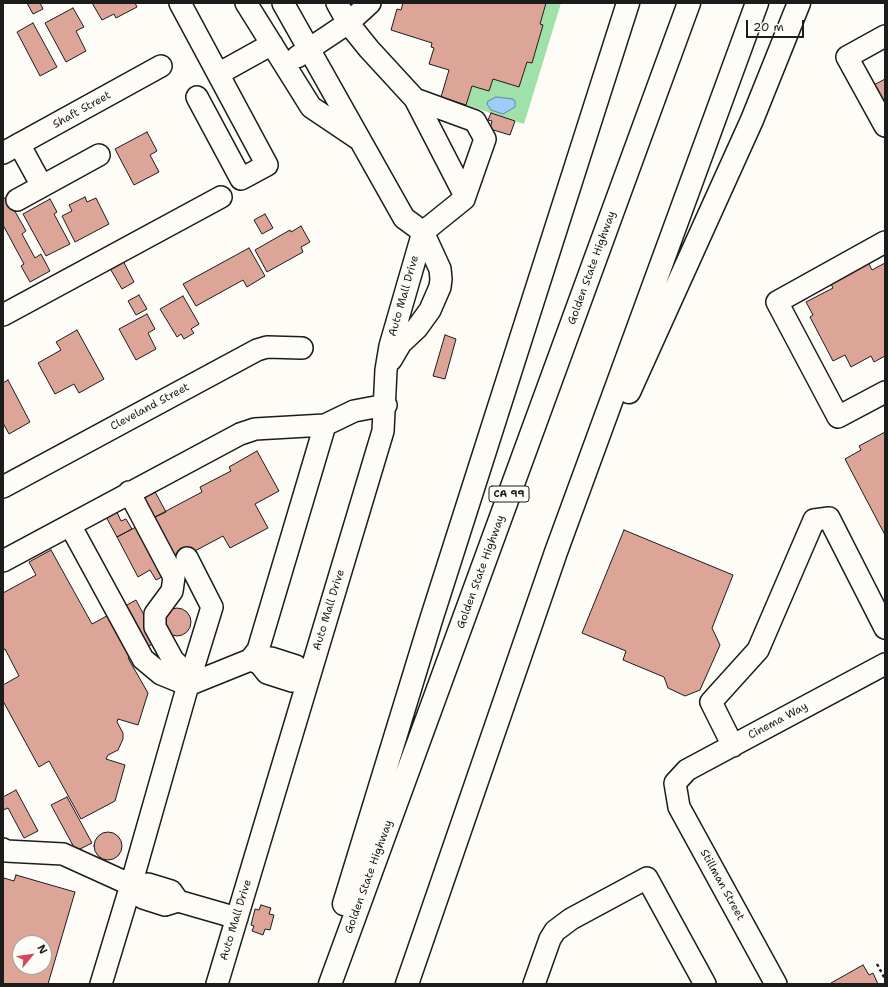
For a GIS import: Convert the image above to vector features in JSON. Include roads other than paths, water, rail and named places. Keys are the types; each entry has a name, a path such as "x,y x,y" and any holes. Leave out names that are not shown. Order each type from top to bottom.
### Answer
{"highway":[{"path":"320,984 431,620 628,3"},
{"name":"Golden State Highway","path":"330,984 689,3"},
{"path":"407,984 556,552 757,3"},
{"path":"556,552 752,120 799,3"}],"street":[{"path":"180,3 267,165 241,179 198,97"},
{"path":"246,3 311,107 361,140"},
{"path":"283,3 308,50 361,140 404,218 423,232 440,269 440,288 424,319 397,349 386,377"},
{"path":"337,3 348,23 369,50 415,99 463,192 464,199"},
{"path":"285,65 348,23 370,3"},
{"path":"885,36 847,57 885,126"},
{"path":"218,74 272,44"},
{"name":"Shaft Street","path":"11,148 161,66"},
{"path":"415,99 475,121 485,139 464,199 423,232"},
{"path":"11,148 42,186"},
{"path":"17,200 99,155"},
{"path":"3,315 221,197"},
{"name":"Auto Mall Drive","path":"217,984 306,677 383,431 386,405 386,377 390,346 423,232"},
{"path":"885,242 777,302 838,417 885,392"},
{"name":"Cleveland Street","path":"3,487 257,350 267,348 302,348"},
{"path":"3,561 240,434 255,429 325,425 354,411 386,405"},
{"path":"254,662 325,425"},
{"path":"130,492 174,577 172,590 155,614 155,627 173,660 190,679"},
{"path":"733,746 711,702 758,650 814,520 829,518 885,628"},
{"path":"70,525 143,659 160,674 190,679 254,662"},
{"path":"101,984 134,887 190,679 212,607 187,558"},
{"path":"254,662 267,673 292,680 306,677"},
{"name":"Cinema Way","path":"675,783 687,770 885,664"},
{"name":"Stillman Street","path":"675,783 679,807 776,984"},
{"path":"3,849 6,851 63,854 134,887 143,898 165,905 178,901 237,918"},
{"path":"534,984 550,939 555,931 571,919 647,878 704,984"}],"water":[{"path":"496,97 513,99 515,101 515,107 503,114 491,110 487,104 488,101"}]}
